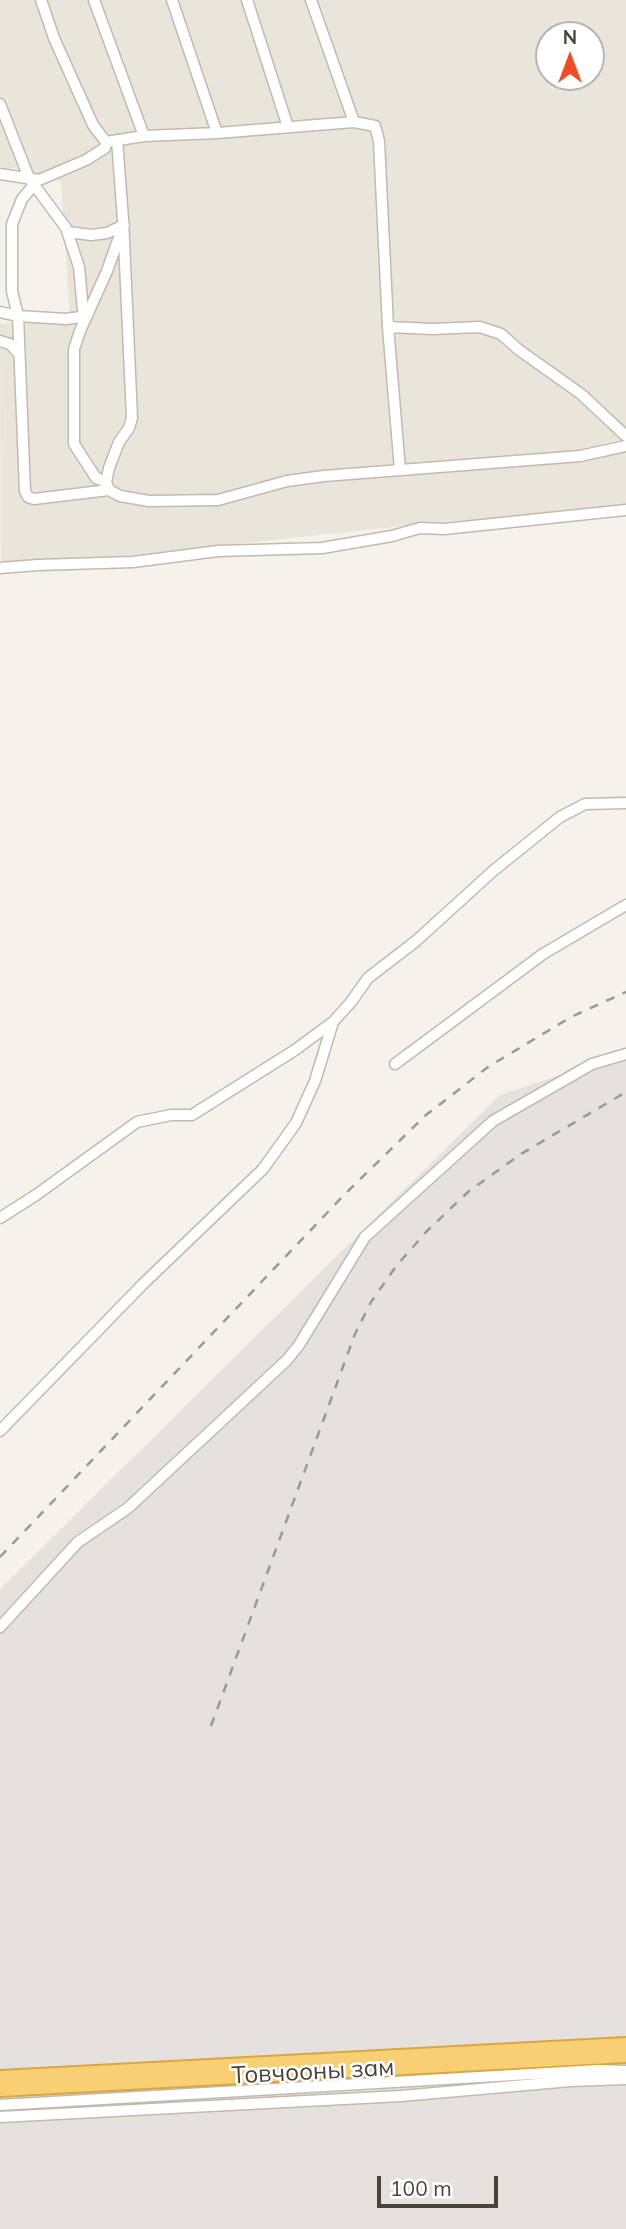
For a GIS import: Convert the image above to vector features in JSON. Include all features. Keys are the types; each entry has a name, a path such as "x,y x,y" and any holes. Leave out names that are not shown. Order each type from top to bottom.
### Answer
{"highway":[{"name":"Товчооны зам","path":"0,2078 626,2045"},
{"name":"Товчооны зам","path":"0,2089 626,2055"}],"street":[{"path":"0,174 31,182 77,164 105,148 106,142 93,125 54,38 41,0"},
{"path":"93,0 144,136"},
{"path":"172,0 217,133"},
{"path":"247,0 288,127"},
{"path":"311,0 354,122"},
{"path":"0,104 31,182 55,210 68,232 79,267 83,310 87,316"},
{"path":"106,142 144,136 354,122 375,126 379,141 388,327 400,470"},
{"path":"107,486 119,442 129,429 132,418 124,225 117,140"},
{"path":"31,182 12,224 12,291 18,316 24,485 28,497 34,499 107,486"},
{"path":"68,232 91,235 107,233 124,225"},
{"path":"124,225 74,349 74,444 96,478 120,496 149,501 218,500 287,481 568,458 626,446"},
{"path":"0,312 66,319 87,316"},
{"path":"388,327 480,327 501,334 581,394 626,436"},
{"path":"0,341 10,344 19,355"},
{"path":"0,568 132,562 218,551 322,548 421,528 444,529 626,510"},
{"path":"0,1218 137,1122 171,1115 192,1115 295,1050 333,1022 368,978 416,941 493,871 561,817 585,804 626,803"},
{"path":"395,1063 543,954 626,905"},
{"path":"0,1431 50,1383 144,1283 263,1169 296,1123 315,1081 333,1022"},
{"path":"0,1627 78,1542 128,1508 287,1360 299,1345 365,1237 493,1121 592,1064 626,1054"},
{"path":"0,2105 599,2070 626,2071"},
{"path":"0,2117 401,2096 571,2081 626,2079"}],"shaded area":[{"path":"0,0 626,0 626,517 620,506 402,526 107,558 1,573 0,324 70,318 61,182 18,169 0,167"},
{"path":"626,1053 626,2229 0,2229 0,1589 500,1095"}],"railway":[{"path":"0,1557 345,1194 426,1115 488,1067 571,1017 626,992"},
{"path":"211,1726 355,1334 371,1302 397,1265 427,1231 468,1192 521,1154 626,1092"}]}
